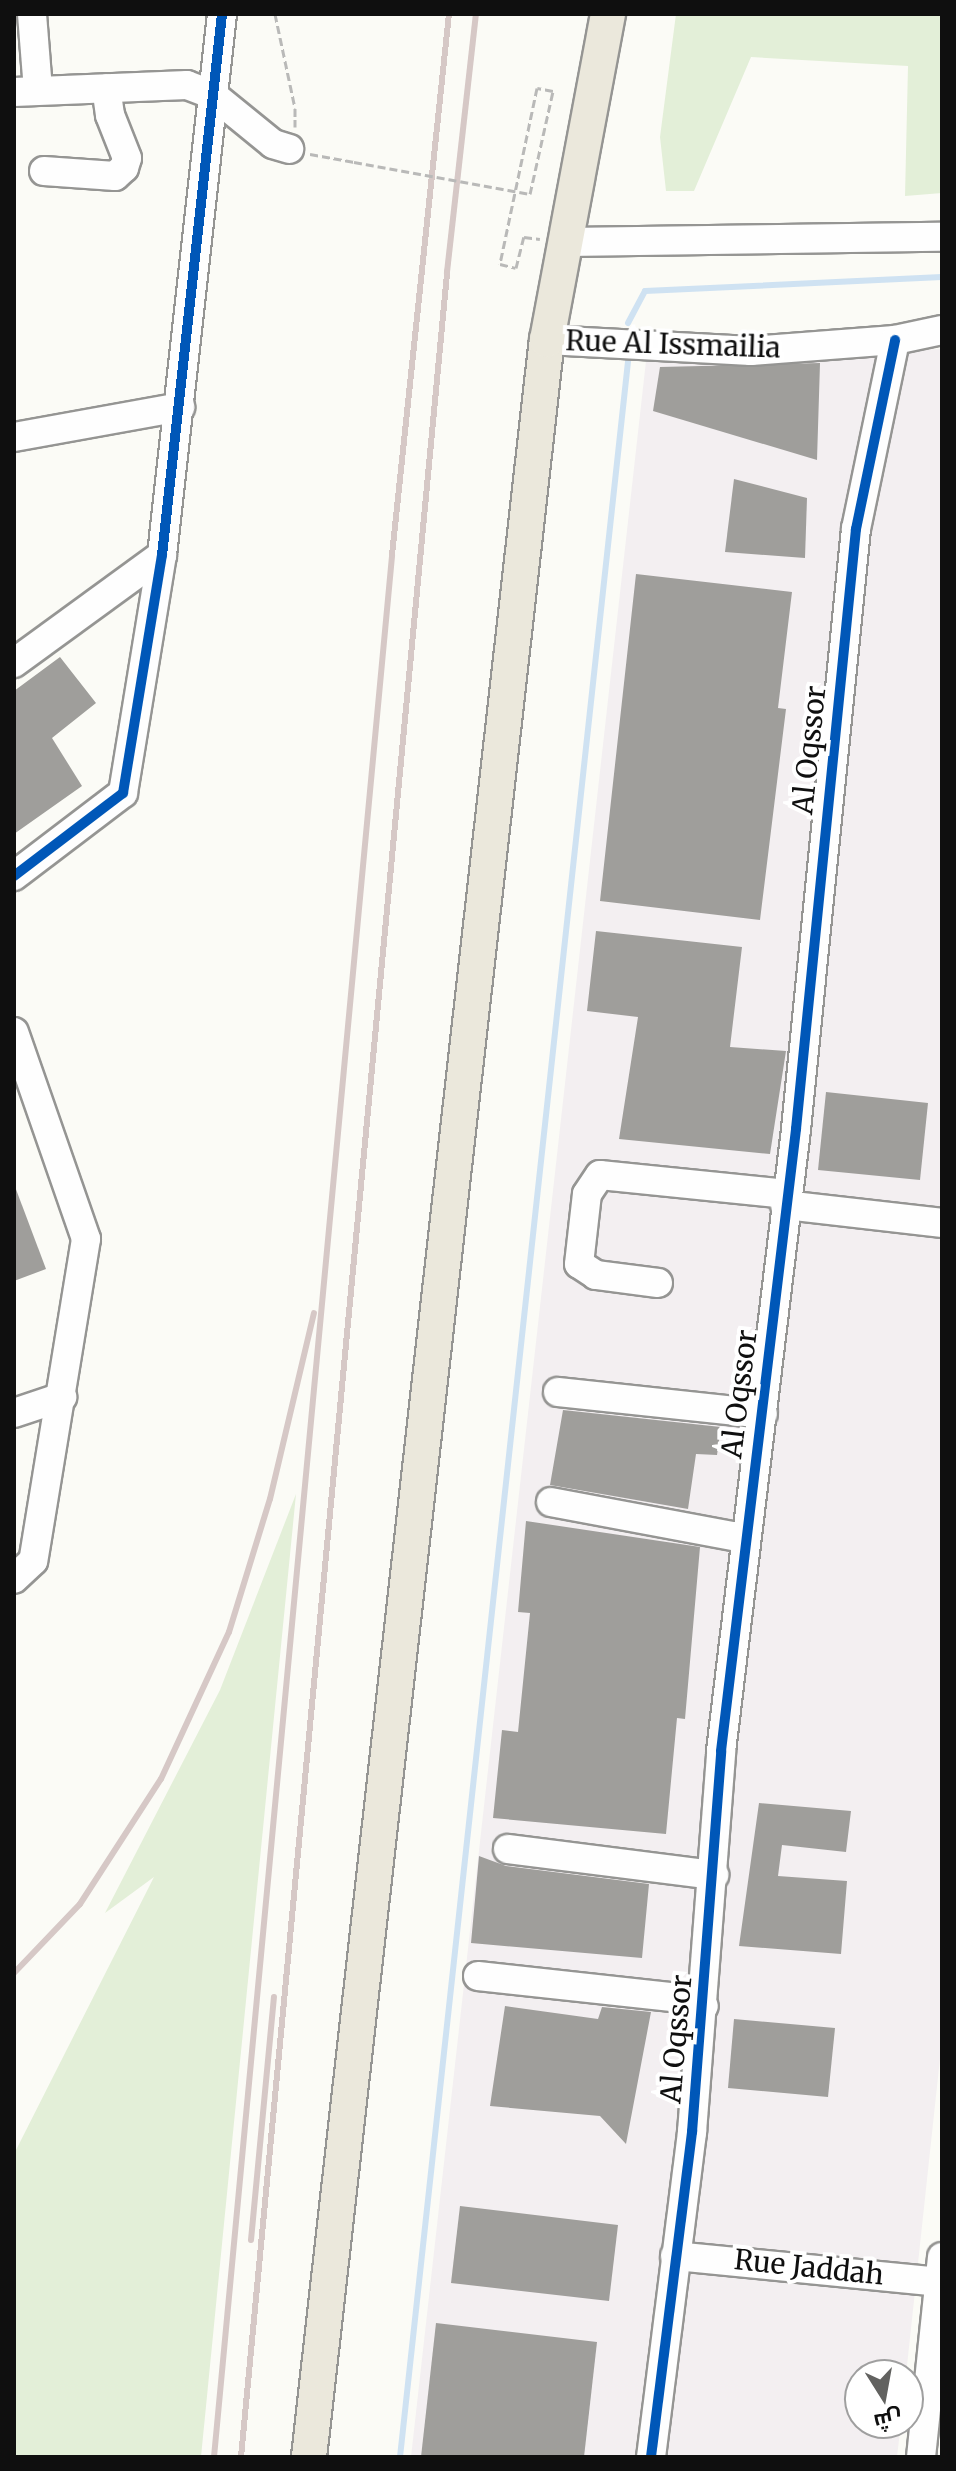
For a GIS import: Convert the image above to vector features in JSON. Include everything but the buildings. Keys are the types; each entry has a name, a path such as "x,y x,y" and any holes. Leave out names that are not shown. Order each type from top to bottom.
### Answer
{"main road":[{"path":"309,2457 547,340 608,14"}],"street":[{"path":"32,14 26,91 179,84 213,95 263,136 296,151"},
{"path":"14,876 123,793 162,555 222,14"},
{"path":"44,171 115,176 124,168 127,158 110,115 106,88"},
{"path":"564,242 942,237"},
{"name":"Rue Al Issmailia","path":"547,340 701,351 895,340 942,330"},
{"name":"Al Oqssor","path":"651,2457 704,2006 743,1538 763,1414 856,529 895,340"},
{"path":"14,437 180,407"},
{"path":"14,663 162,555"},
{"path":"14,1032 86,1239 33,1561 14,1579"},
{"path":"658,1283 596,1275 579,1264 587,1194 600,1175 942,1223"},
{"path":"558,1392 763,1414"},
{"path":"14,1413 62,1397"},
{"path":"551,1502 743,1538"},
{"path":"508,1849 714,1875"},
{"path":"478,1976 679,1998 704,2006"},
{"name":"Rue Jaddah","path":"675,2256 941,2273"},
{"path":"921,2457 941,2273"}],"path":[{"path":"275,14 295,108 296,151 354,162 530,194 553,91 537,88 500,264 516,268 524,237"}],"shaded area":[{"path":"942,349 942,2040 908,2359 844,2359 844,2439 899,2439 897,2457 411,2457 646,361"}],"green space":[{"path":"676,14 942,14 942,193 905,196 908,66 751,57 694,191 666,191 660,137"},
{"path":"296,1494 201,2457 14,2457 14,2154 154,1877 105,1913 220,1690"}],"waterway":[{"path":"628,323 645,291 942,277"},
{"path":"400,2457 628,361"}],"railway":[{"path":"214,2457 392,555 449,14"},
{"path":"241,2457 447,272 476,14"},
{"path":"14,1973 80,1904 161,1779 229,1632 270,1499 314,1313"},
{"path":"251,2240 274,1997"}],"cycle path":[{"path":"14,876 123,793 162,555 222,14"},
{"path":"651,2457 692,2132 721,1751 796,1129 856,529 895,340"}]}
